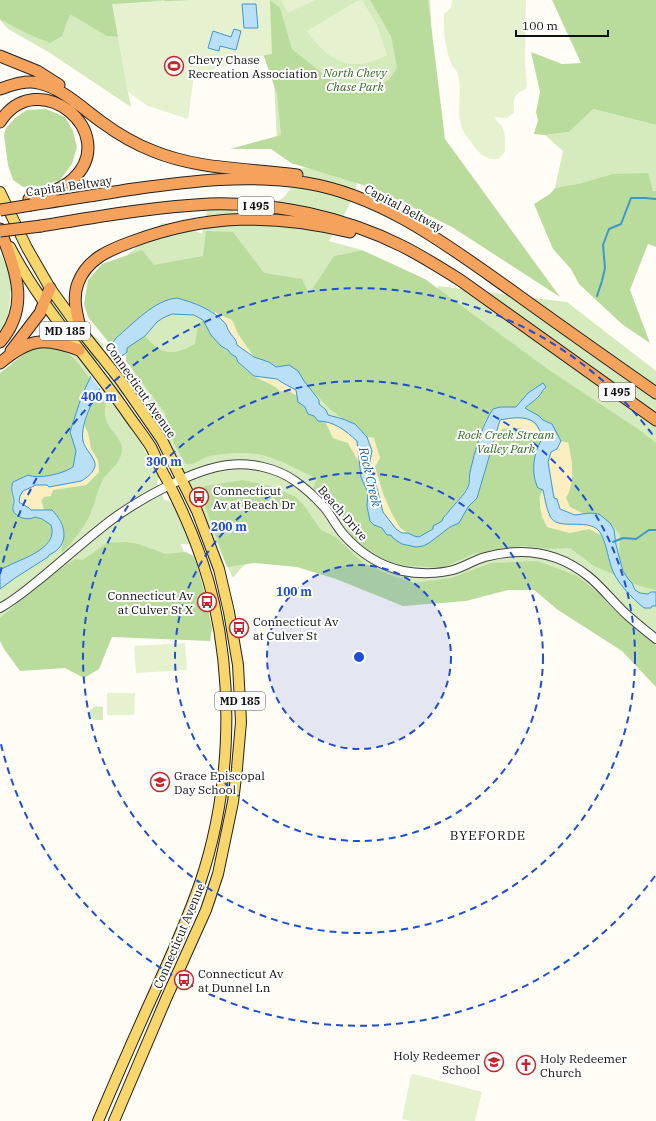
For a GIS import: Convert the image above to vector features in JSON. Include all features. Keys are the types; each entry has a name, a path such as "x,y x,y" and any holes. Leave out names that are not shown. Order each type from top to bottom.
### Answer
{"highway":[{"path":"0,56 37,71 68,90 103,124"},
{"path":"0,89 13,84 37,82 49,86 64,94 103,124 137,144 174,159 206,166 304,176 326,187"},
{"path":"0,122 11,110 20,104 29,101 41,100 63,106 71,111 84,130 87,149 85,161 80,171 72,180 61,188 30,202"},
{"name":"Capital Beltway","path":"0,208 30,202 208,180 242,178 304,183 326,187 358,197 387,211 441,242 656,393"},
{"name":"I 495","path":"0,229 41,226 178,206 210,204 271,207 325,217 352,226 401,246 432,262 460,280 656,420"},
{"path":"81,331 76,312 75,300 78,283 84,271 102,254 164,231 207,222 241,219 277,220 300,222 344,230 401,246"},
{"path":"0,229 14,269 19,293 15,316 9,330 0,342"},
{"path":"2,361 40,313 45,304 50,288"},
{"path":"2,361 27,345 42,341 61,343 82,354"}],"main road":[{"name":"Connecticut Avenue","path":"0,192 26,248 50,288 81,331 121,381 162,440 197,511 219,569 229,612 238,665 241,722 235,790 228,831 218,874 206,910 114,1121"},
{"name":"Connecticut Avenue","path":"0,229 32,286 115,396 150,447 170,485 189,525 202,560 213,601 224,670 226,711 222,788 201,881 169,960 98,1121"},
{"path":"222,788 235,790"}],"street":[{"name":"Beach Drive","path":"0,608 13,601 110,521 170,485 217,467 229,464 242,464 266,468 287,476 307,489 324,506 343,535 370,558 388,567 402,571 434,572 452,570 481,558 501,552 538,552 563,560 577,567 626,614 656,639"}],"green space":[{"path":"0,0 190,0 112,4 131,107 50,53 8,29 0,20"},
{"path":"0,0 164,0 125,4 133,37 107,36 70,14 62,36 50,43 28,34 0,19"},
{"path":"164,0 211,0 173,12"},
{"name":"Chevy Chase Recreation Association","path":"190,0 270,0 272,54 255,57 194,75 188,119 148,106 128,92 112,4"},
{"name":"North Chevy Chase Park","path":"270,0 430,0 440,196 277,142"},
{"name":"North Chevy Chase Park","path":"270,0 280,8 292,49 332,81 372,89 389,80 397,68 391,36 370,0 428,0 445,139 560,297 452,227 376,189 291,163 271,149 230,149 281,135 277,94 262,51"},
{"path":"281,0 315,0 288,13"},
{"path":"362,0 377,25 387,55 375,61 363,64 342,62 324,50 315,42 307,31 357,1"},
{"path":"452,0 526,0 525,63 527,86 516,96 514,101 514,113 507,118 495,117 503,128 505,138 505,152 498,159 487,158 478,152 462,128 459,115 459,78 457,72 452,66 444,33 444,14 451,8"},
{"path":"552,0 656,0 656,125 593,109 569,132 545,135 534,134 538,120 536,112 540,92 531,52 562,64 581,63"},
{"path":"46,109 65,117 73,131 77,147 72,164 60,180 42,186 23,187 13,180 8,165 4,135 6,128 15,118 27,110"},
{"path":"592,109 656,125 656,191 582,183 555,188 563,151 545,135 569,132"},
{"name":"Rock Creek Stream Valley Park","path":"300,168 360,171 352,199 329,241 362,250 334,256 438,313 438,286 567,302 656,371 656,674 539,582 467,599 403,606 306,564 258,560 248,563 242,567 233,578 113,330 121,261 162,223 182,225 202,234 209,201 238,213 253,212 272,206 284,197 293,185"},
{"path":"648,173 653,191 656,191 656,247 648,244 630,290 650,343 623,325 579,284 571,269 553,249 534,204 550,194 555,188 582,183 613,174"},
{"path":"206,231 233,232 264,273 302,279 309,294 334,256 362,250 425,279 549,370 638,429 656,443 656,590 637,585 626,578 621,567 620,560 620,534 610,523 599,514 582,513 570,507 566,498 569,443 561,441 559,436 546,422 525,409 546,387 534,388 516,407 500,407 485,420 470,473 468,486 442,521 433,526 433,529 419,537 411,536 403,531 396,521 384,497 375,467 374,438 367,437 355,424 343,419 330,409 303,381 298,371 289,365 276,367 269,362 254,357 238,334 232,320 195,303 160,302 116,338 111,345 88,317 84,304 88,280 102,264 142,250 154,265 203,256"},
{"path":"0,253 9,270 11,288 6,325 0,332"},
{"path":"38,283 103,344 143,447 157,471 159,478 157,482 164,500 169,501 173,505 184,525 190,544 181,544 192,573 0,626 0,382 54,349 52,315 43,291"},
{"path":"203,320 219,344 236,357 239,363 247,371 280,391 290,392 298,396 298,402 305,407 308,414 314,416 318,421 325,421 333,438 348,443 359,462 361,477 368,493 367,506 374,525 382,528 387,535 391,535 402,544 416,547 429,543 450,527 459,523 468,507 477,498 493,445 497,441 502,429 523,429 543,437 537,449 534,462 536,482 538,488 543,490 539,497 542,518 569,533 589,529 601,535 617,576 594,566 570,548 549,549 522,546 473,554 443,568 397,565 374,555 354,539 339,516 328,506 313,488 317,479 296,468 264,456 246,453 214,455 194,463 186,464 174,444 165,413 126,361 127,348 145,336 151,343 162,350 168,352 180,351 195,344 198,325"},
{"path":"46,345 55,347 67,353 90,379 82,395 70,432 76,451 73,467 59,474 26,478 13,482 11,489 12,508 37,517 51,525 52,534 49,541 43,548 0,570 0,373 30,349"},
{"path":"99,389 108,398 105,408 105,416 111,429 122,445 122,451 117,463 102,481 84,526 62,553 64,537 63,525 52,510 44,510 41,500 53,490 86,485 99,472 98,460 91,449 88,433 84,425"},
{"path":"243,480 270,486 296,497 306,508 321,530 336,537 363,563 414,583 451,578 491,563 537,561 577,576 600,594 630,624 656,645 656,687 622,651 558,610 534,590 508,590 466,601 403,606 336,579 297,567 254,563 227,567 200,492 205,486"},
{"path":"127,542 138,544 166,554 186,552 195,557 212,628 210,641 112,637 99,669 84,678 65,668 20,671 0,641 0,618 51,575 75,559 83,560 107,543"},
{"path":"185,643 187,670 136,673 134,646"},
{"path":"107,693 135,693 134,715 107,715"},
{"path":"95,706 103,707 103,720 92,719 87,713"},
{"path":"414,1074 482,1092 475,1121 411,1121 402,1119 411,1075"}],"sand":[{"path":"215,313 232,320 238,334 254,357 237,345 236,340 229,332 226,324 217,317"},
{"path":"254,376 277,379 297,390 298,396 290,392 280,391"},
{"path":"512,418 524,419 532,422 543,437 523,429 502,429 497,441 493,445 500,420"},
{"path":"325,421 346,431 355,439 358,445 359,462 348,443 333,438"},
{"path":"84,425 88,433 91,449 98,460 99,472 86,485 53,490 51,496 44,497 41,500 44,510 31,510 19,502 23,491 36,485 49,486 81,481 85,479 94,469 92,457 85,447 83,434"},
{"path":"367,437 374,438 380,458 375,467 384,496 400,528 408,533 402,533 396,529 383,512 370,461 372,451"},
{"path":"561,441 568,443 572,464 571,485 566,498 570,507 582,513 575,515 560,509 551,481 551,451 557,449"},
{"path":"543,490 550,517 569,525 590,525 598,530 601,535 589,529 569,533 547,527 540,509 540,499"}],"water":[{"path":"242,4 256,4 258,28 244,28"},
{"path":"234,29 241,31 236,50 220,46 219,51 208,48 213,31 231,37"},
{"name":"Rock Creek","path":"177,298 197,304 215,314 226,324 237,345 254,357 269,362 276,367 289,365 298,371 319,400 319,404 326,410 328,415 355,424 367,437 372,451 370,461 383,512 396,529 402,533 408,533 414,536 419,537 433,529 433,526 442,521 466,490 469,485 470,472 479,439 485,423 493,409 500,407 516,407 528,393 543,383 546,387 537,398 525,408 552,424 561,441 557,449 551,452 548,462 554,498 557,499 560,509 575,515 590,513 599,514 610,523 614,530 616,545 623,571 632,583 635,590 640,593 648,594 651,592 656,592 656,606 644,608 620,583 613,572 605,543 599,531 594,527 587,525 559,523 554,521 550,516 543,490 538,488 534,475 535,455 543,437 536,424 531,420 523,418 508,418 500,420 477,498 468,507 459,523 450,527 423,546 416,547 402,544 391,535 387,535 382,528 374,525 370,521 367,506 368,493 361,477 357,441 339,427 324,421 318,421 314,416 308,414 305,407 298,402 296,390 277,379 254,376 238,362 236,357 221,346 211,335 203,320 194,315 172,314 157,322 145,336 127,348 127,352 114,364 95,397 87,415 83,433 84,444 95,463 92,473 81,481 49,487 47,485 36,485 23,491 19,502 31,510 52,510 57,516 63,528 63,540 61,546 56,551 0,589 0,570 43,548 49,541 52,534 51,525 42,519 35,517 29,519 22,518 15,513 13,509 13,482 28,475 38,477 51,475 73,467 76,451 70,432 82,395 106,345 111,345 116,338 152,308 160,303"}],"pier":[{"path":"104,346 117,363 101,390 90,375"}],"waterway":[{"path":"597,296 605,268 603,245 609,229 621,224 631,198 656,199"},
{"path":"613,542 623,538 636,539 649,530 656,530"}],"place":[{"name":"Chevy Chase Recreation Association","path":"174,66"},
{"name":"Connecticut Av at Beach Dr","path":"199,497"},
{"name":"Connecticut Av at Culver St X","path":"207,602"},
{"name":"Connecticut Av at Culver St","path":"239,628"},
{"name":"Grace Episcopal Day School","path":"160,782"},
{"name":"Connecticut Av at Dunnel Ln","path":"184,980"},
{"name":"Holy Redeemer School","path":"494,1062"},
{"name":"Holy Redeemer Church","path":"526,1065"}],"district":[{"name":"BYEFORDE","path":"488,835"}]}
